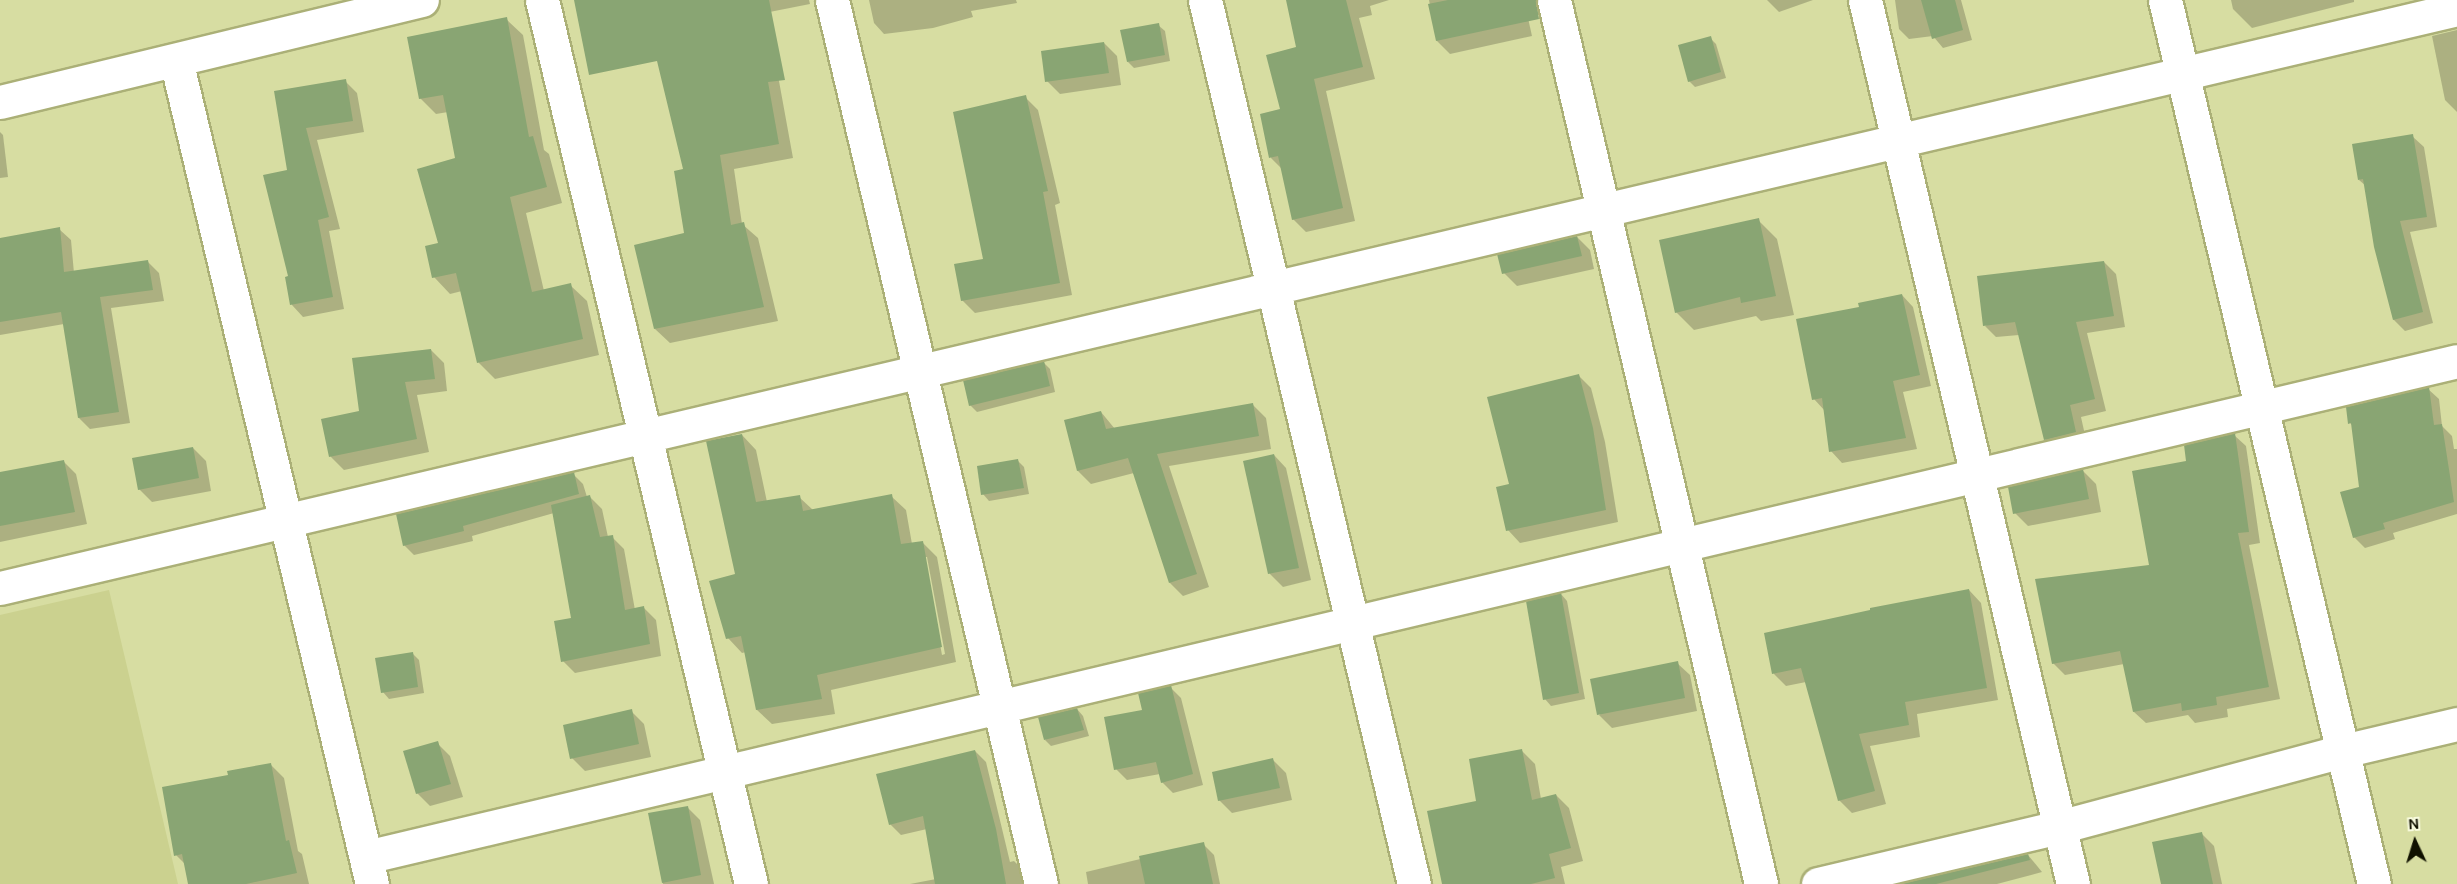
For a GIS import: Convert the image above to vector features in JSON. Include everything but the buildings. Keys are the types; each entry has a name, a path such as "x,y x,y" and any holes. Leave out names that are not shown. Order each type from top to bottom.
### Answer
{"street":[{"path":"0,102 422,0"},
{"path":"542,0 751,884"},
{"path":"832,0 1041,884"},
{"path":"1205,0 1414,884"},
{"path":"1554,0 1761,884"},
{"path":"1865,0 2073,884"},
{"path":"2165,0 2374,884"},
{"path":"0,588 2457,9"},
{"path":"176,60 369,870 725,771 2457,361"},
{"path":"1818,884 2059,827 2343,751 2457,724"}],"shaded area":[{"path":"109,590 178,884 0,884 0,615"}]}
